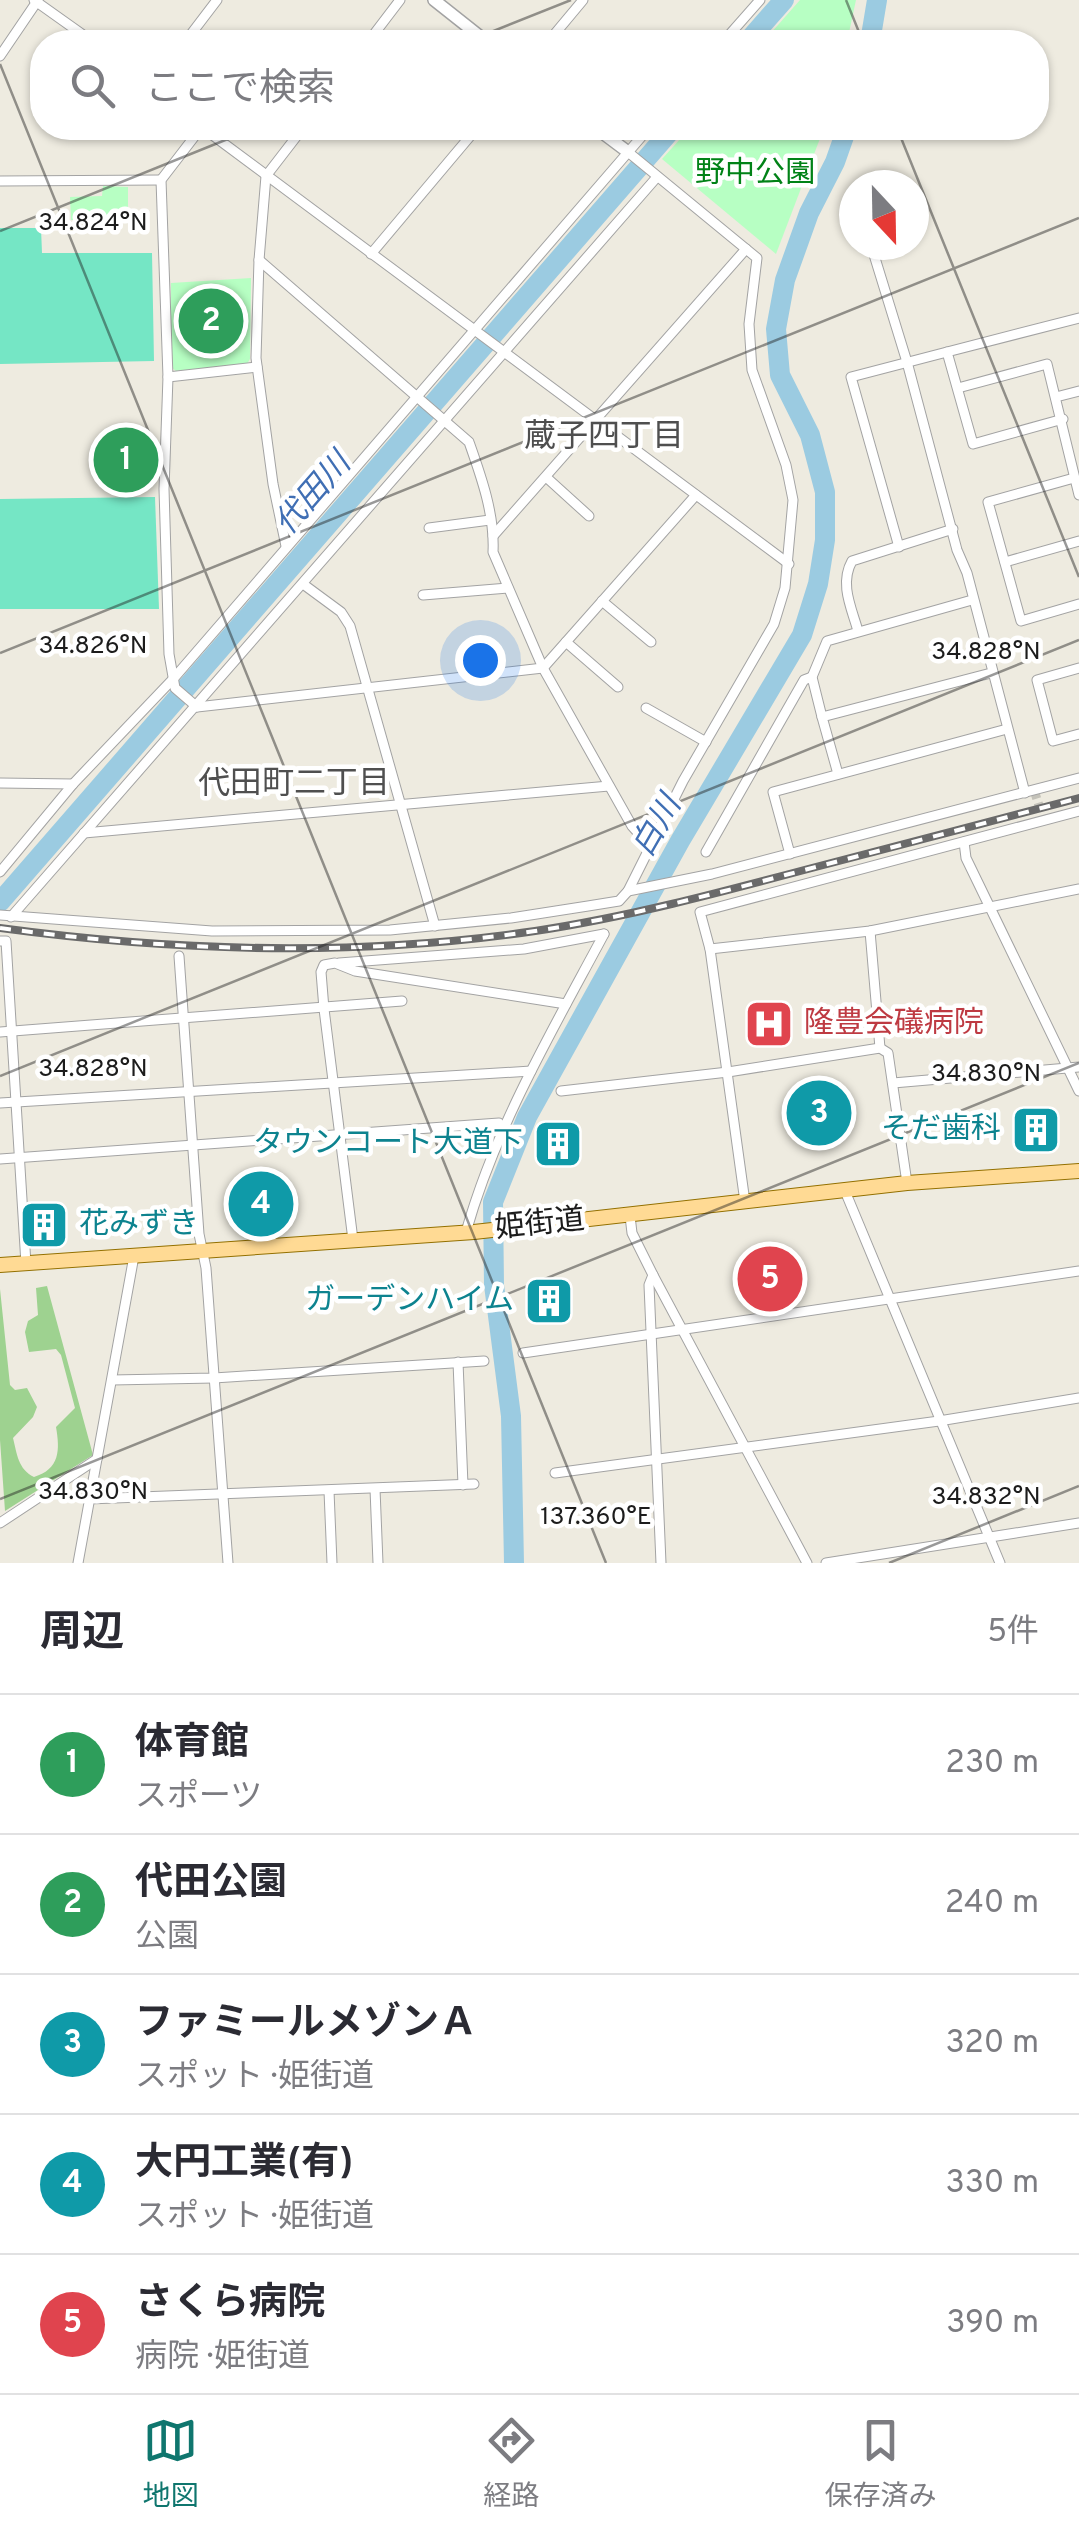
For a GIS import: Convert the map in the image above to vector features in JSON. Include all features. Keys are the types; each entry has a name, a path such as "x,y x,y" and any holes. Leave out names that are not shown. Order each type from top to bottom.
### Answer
{"main road":[{"name":"姫街道","path":"0,1265 470,1232 907,1183 1079,1171"}],"street":[{"path":"195,30 216,0"},
{"path":"377,30 400,0"},
{"path":"434,0 472,30"},
{"path":"558,30 584,0"},
{"path":"734,30 760,0"},
{"path":"0,56 36,1 76,30"},
{"path":"193,140 161,180 168,377 164,490 169,654 175,683 195,704"},
{"path":"218,140 789,564"},
{"path":"286,546 273,484 258,367 259,260 266,176 294,140"},
{"path":"371,254 467,140"},
{"path":"6,916 212,932 390,930 619,901 632,890 649,844 774,624 789,564 793,517 790,478 752,370 750,324 757,258 611,140"},
{"path":"0,872 73,784 175,683 286,546 418,400 641,140"},
{"path":"6,916 303,584 654,175"},
{"path":"0,181 161,180"},
{"path":"494,536 746,249"},
{"path":"259,260 468,442 482,478 494,536 493,552 543,668 632,826 649,844"},
{"path":"876,260 1025,793"},
{"path":"899,546 851,377 1079,318"},
{"path":"948,352 973,444 1063,419"},
{"path":"958,388 1046,364 1063,419 1079,495"},
{"path":"168,377 258,367"},
{"path":"1056,397 1079,391"},
{"path":"546,477 589,516"},
{"path":"1074,478 988,502 1020,621 1079,604"},
{"path":"195,704 543,668 696,495"},
{"path":"428,528 490,520"},
{"path":"858,632 846,587 852,561 953,530"},
{"path":"1004,562 1079,541"},
{"path":"303,584 340,612 350,626 435,926"},
{"path":"423,595 508,588"},
{"path":"602,600 651,642"},
{"path":"838,774 812,677 827,641 972,600"},
{"path":"566,642 618,687"},
{"path":"1079,668 1037,680 1053,741 1079,734"},
{"path":"822,718 991,672"},
{"path":"706,852 804,680 812,677"},
{"path":"646,708 706,742"},
{"path":"790,854 773,792 1007,729"},
{"path":"632,890 790,854 1079,778"},
{"path":"0,783 73,784"},
{"path":"84,833 610,786"},
{"path":"745,1202 710,949 700,912 1079,811"},
{"path":"964,842 966,858 1074,1068 1079,1091"},
{"path":"710,949 870,931 1079,889"},
{"path":"870,931 880,1048"},
{"path":"353,1240 324,1009 324,965 524,948 604,934 491,1155 470,1232"},
{"path":"0,940 6,941 26,1264"},
{"path":"179,956 228,1563"},
{"path":"335,963 355,971 566,1004"},
{"path":"0,1032 402,1001"},
{"path":"561,1091 728,1072 880,1048 888,1054 907,1183"},
{"path":"893,1083 1074,1068"},
{"path":"0,1103 531,1071"},
{"path":"0,1159 499,1123"},
{"path":"845,1191 1000,1563"},
{"path":"630,1216 632,1232 653,1275 807,1563"},
{"path":"78,1563 134,1256"},
{"path":"522,1353 1079,1271"},
{"path":"653,1275 649,1285 661,1563"},
{"path":"112,1380 214,1378 484,1361"},
{"path":"90,1499 468,1485 458,1362"},
{"path":"554,1473 1079,1398"},
{"path":"0,1523 97,1459"},
{"path":"376,1489 378,1563"},
{"path":"329,1492 332,1563"},
{"path":"826,1563 1079,1523"}],"green space":[{"path":"800,0 856,0 850,30 774,30"},
{"name":"野中公園","path":"679,140 819,140 776,254 662,159"},
{"path":"103,186 128,187 128,220 71,220 70,197 102,196"},
{"path":"0,228 41,228 42,253 152,253 154,361 0,364"},
{"path":"251,278 247,364 176,371 171,367 171,283"},
{"path":"155,497 159,609 0,609 0,499"},
{"path":"47,1286 93,1455 5,1511 0,1440 0,1289 10,1385 15,1390 27,1388 37,1407 13,1438 19,1460 29,1474 34,1477 53,1464 58,1451 56,1427 75,1408 61,1355 56,1349 29,1352 25,1332 28,1321 38,1315 36,1288"}],"waterway":[{"name":"代田川","path":"758,30 784,0"},
{"name":"白川","path":"872,30 877,0"},
{"name":"代田川","path":"0,902 663,140"},
{"name":"白川","path":"514,1563 511,1416 494,1285 493,1202 527,1117 680,841 802,635 818,584 825,540 825,492 810,435 780,375 776,329 785,280 809,213 843,140"}],"tunnel":[{"path":"1034,790 1044,821"}],"railway":[{"path":"0,928 134,942 268,948 401,945 535,931 673,904 1079,798"}],"place":[{"name":"代田公園","path":"211,321"},
{"name":"体育館","path":"126,460"},
{"name":"隆豊会礒病院","path":"769,1024"},
{"name":"ファミールメゾンＡ","path":"819,1113"},
{"name":"そだ歯科","path":"1036,1130"},
{"name":"タウンコート大道下","path":"558,1144"},
{"name":"大円工業(有)","path":"261,1204"},
{"name":"花みずき","path":"44,1225"},
{"name":"さくら病院","path":"770,1279"},
{"name":"ガーデンハイム","path":"549,1301"}],"district":[{"name":"蔵子四丁目","path":"604,438"},
{"name":"代田町二丁目","path":"294,785"}]}
